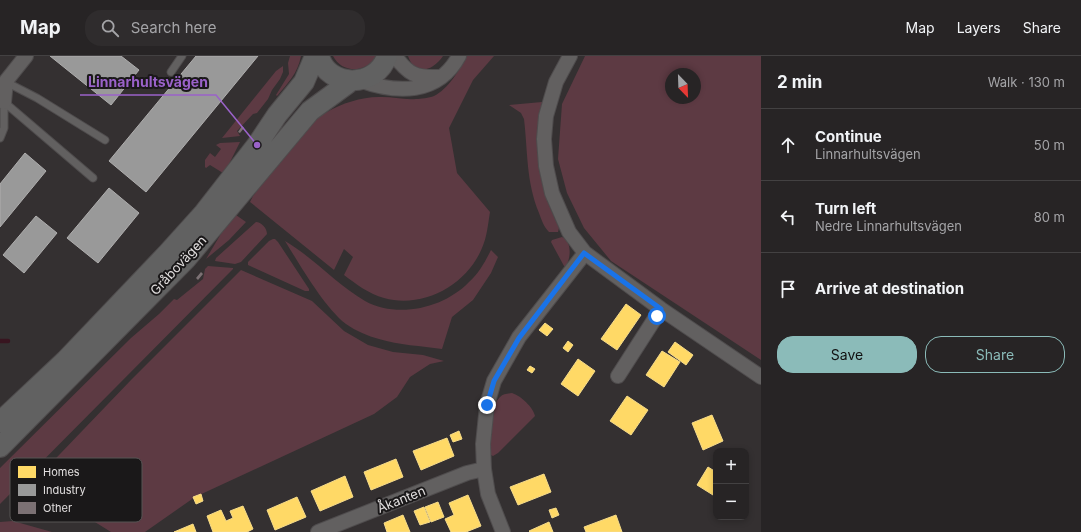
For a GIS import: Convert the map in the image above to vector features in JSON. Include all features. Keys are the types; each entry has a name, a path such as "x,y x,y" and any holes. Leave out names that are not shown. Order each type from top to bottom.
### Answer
{"main road":[{"name":"Gråbovägen","path":"0,422 66,360 204,213 257,146 277,115 304,82 316,56"},
{"path":"319,56 324,66 336,77 355,81"},
{"name":"Gråbovägen","path":"0,447 186,259 310,112 355,81 376,73 387,56"}],"street":[{"path":"4,102 3,81 26,56"},
{"path":"395,56 402,66 418,76 442,77"},
{"path":"355,81 403,89 417,88 428,85 442,77 450,70 459,56"},
{"path":"570,56 556,82 546,116 544,139 546,166 552,193 569,232 584,253 661,309 761,377"},
{"path":"503,532 488,494 484,469 483,444 487,405 494,381 519,338 584,253"},
{"path":"618,376 661,309"},
{"name":"Åkanten","path":"318,532 467,473 484,469"}],"lane":[{"path":"171,72 182,56"},
{"path":"3,81 37,98 105,140"},
{"path":"0,138 4,128 4,102"},
{"path":"4,102 93,178"}],"shaded area":[{"path":"290,56 301,56 300,62 289,82 277,96 276,95 289,74 288,63"},
{"path":"333,56 376,56 367,66 354,69 342,66"},
{"path":"408,56 443,56 434,65 424,70 415,67 411,63"},
{"path":"466,56 494,56 473,80 449,128 457,173 490,212 484,244 475,261 466,273 455,283 428,297 414,300 399,301 378,296 344,275 353,257 344,249 334,270 250,202 278,162 297,139 317,119 327,112 346,103 361,99 386,97 412,99 434,96 444,89 453,79"},
{"path":"585,56 761,56 761,360 611,261 584,228 567,193 558,159 562,104"},
{"path":"283,66 283,72 280,79 272,90 268,99 257,113 253,114 237,131 240,136 222,138 276,71"},
{"path":"542,102 537,139 539,164 548,203 559,228 558,232 549,232 541,219 532,190 528,167 524,119 521,113 509,105"},
{"path":"240,142 223,173 210,165 206,168 205,167 205,160 210,153 215,157 221,149 216,145 220,143"},
{"path":"236,215 246,222 229,240 206,259 222,232"},
{"path":"256,222 263,226 267,234 241,262 235,264 215,261 216,258"},
{"path":"562,237 568,242 570,250 568,263 566,266 564,266 551,242 552,240"},
{"path":"273,239 278,242 309,291 305,291 248,265 248,262 269,241"},
{"path":"285,241 306,255 344,287 365,301 392,309 406,310 420,308 447,298 459,291 473,279 482,267 491,250 498,257 491,273 473,300 452,317 442,349 402,344 375,338 366,335 346,324 321,297"},
{"path":"208,266 233,268 46,458 10,458 131,338 174,299 177,300 203,279 205,269"},
{"path":"241,270 312,301 344,331 368,345 393,352 423,355 444,361 430,364 410,377 397,397 374,414 195,497 145,532 111,532 95,522 142,522 142,458 56,458 131,380"},
{"path":"512,393 526,402 532,409 535,416 498,453 493,456 491,455 490,433 492,416 496,402 500,397"},
{"path":"10,458 10,494 0,504 0,468"},
{"path":"0,522 17,522 52,532 0,532"}],"building: Homes":[{"path":"626,304 641,315 617,350 601,339"},
{"path":"545,323 553,329 547,336 539,330"},
{"path":"568,341 573,345 568,352 563,348"},
{"path":"675,342 693,355 686,365 668,352"},
{"path":"662,351 680,362 664,387 646,375"},
{"path":"578,359 595,371 578,396 561,384"},
{"path":"530,366 535,369 532,373 527,370"},
{"path":"627,396 648,410 631,435 610,421"},
{"path":"712,415 723,441 703,450 692,423"},
{"path":"459,431 462,439 453,442 450,435"},
{"path":"447,438 454,456 421,470 413,451"},
{"path":"396,459 403,477 371,490 364,472"},
{"path":"708,467 713,470 713,495 697,485"},
{"path":"544,474 551,492 518,505 510,487"},
{"path":"345,476 353,497 320,511 311,491"},
{"path":"201,494 203,501 196,504 193,497"},
{"path":"468,495 481,526 466,532 451,532 445,519 454,515 449,503"},
{"path":"297,497 306,517 275,530 267,510"},
{"path":"438,502 444,517 431,522 425,507"},
{"path":"243,506 253,529 247,532 213,532 207,516 221,510 226,521 233,518 230,511"},
{"path":"424,507 430,522 420,525 414,511"},
{"path":"556,508 559,515 552,518 549,510"},
{"path":"403,515 410,532 387,532 384,523"},
{"path":"616,515 622,532 586,532 584,527"},
{"path":"549,522 553,532 529,531"},
{"path":"193,524 196,532 174,532"}],"building: Industry":[{"path":"50,56 121,56 139,70 111,105"},
{"path":"196,56 258,56 146,192 109,161"},
{"path":"25,153 46,171 0,227 0,184"},
{"path":"109,188 139,213 98,263 67,238"},
{"path":"36,216 57,233 24,273 3,255"}],"building: Other":[{"path":"242,126 244,128 240,133 238,132"},
{"path":"201,272 203,274 198,280 196,278"}],"waterway":[{"path":"0,341 8,341"}],"place":[{"name":"Linnarhultsvägen","path":"257,145"}],"route":[{"path":"487,405 494,381 519,338 584,253 661,309 657,316"}]}
